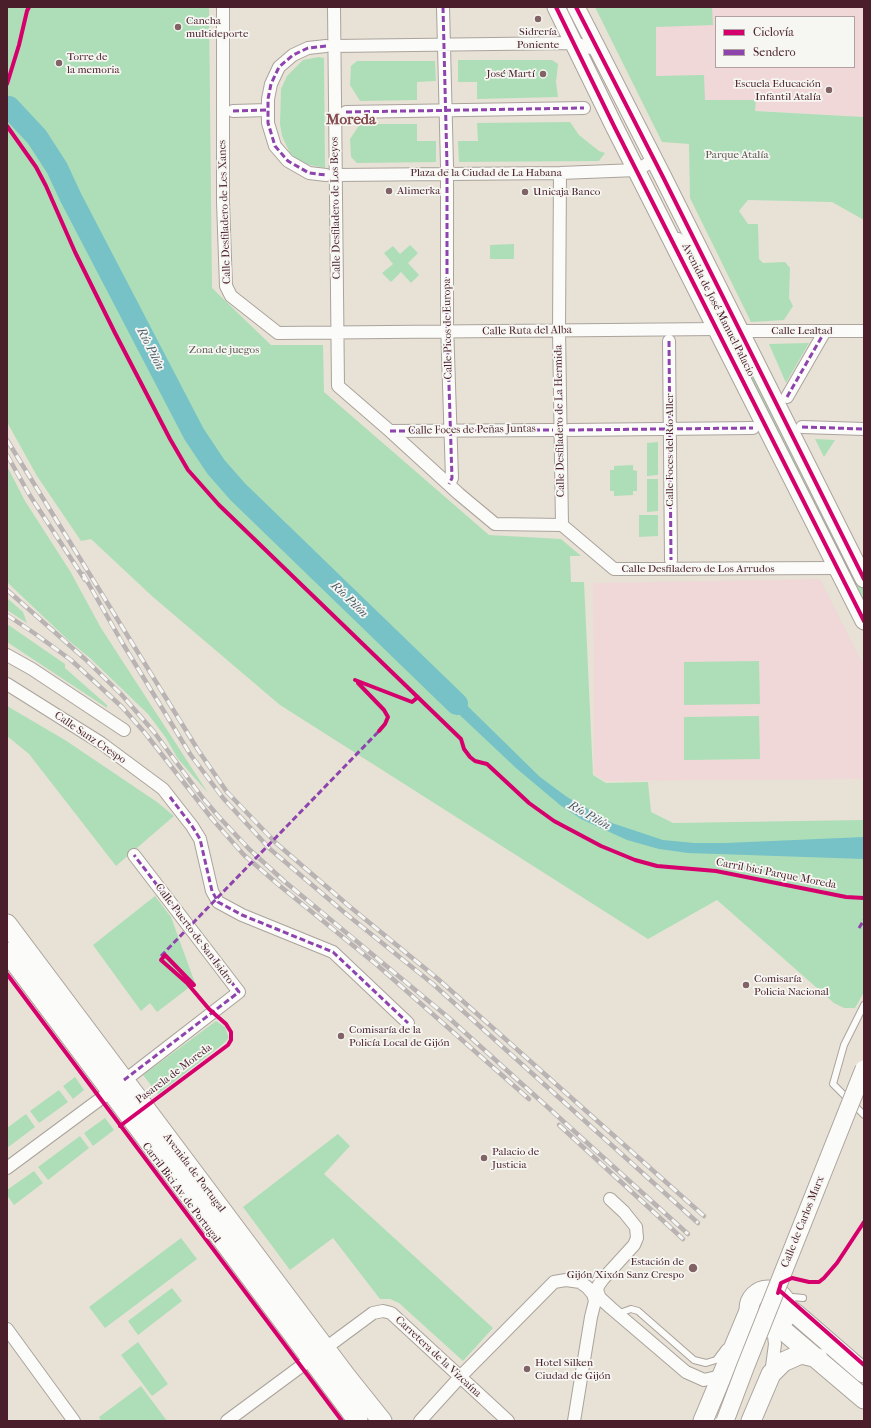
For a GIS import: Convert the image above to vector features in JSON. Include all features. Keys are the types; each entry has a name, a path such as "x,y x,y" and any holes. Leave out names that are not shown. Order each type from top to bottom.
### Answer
{"main road":[{"name":"Avenida de José Manuel Palacio","path":"556,7 864,621"},
{"name":"Avenida de José Manuel Palacio","path":"576,7 864,580"},
{"name":"Avenida de Portugal","path":"7,924 118,1085 319,1354 382,1421"},
{"name":"Avenida de Portugal","path":"7,952 118,1085"},
{"name":"Calle de Carlos Marx","path":"725,1421 864,1069"},
{"path":"703,1421 749,1307 754,1297 760,1292 767,1290 774,1291 791,1301 796,1314 864,1373"},
{"path":"749,1307 751,1318 755,1324 762,1328 776,1327 783,1322 791,1301"},
{"path":"776,1327 818,1358 864,1399"},
{"name":"Avenida de Portugal","path":"319,1354 358,1421"},
{"path":"751,1421 771,1374 783,1362 801,1354 818,1358"}],"street":[{"name":"Calle Desfiladero de Les Xanes","path":"223,7 223,202 226,286 230,296 278,333 338,333"},
{"name":"Calle Desfiladero de Los Beyos","path":"334,7 330,46 331,175 338,333 338,386 390,431"},
{"name":"Calle Picos de Europa","path":"443,7 447,174 448,332 452,478 449,484"},
{"name":"Plaza de la Ciudad de La Habana","path":"574,43 330,46 308,48 293,55 279,67 271,84 268,99 268,123 275,146 288,161 308,173 331,175 560,173 637,170"},
{"path":"574,43 598,50"},
{"path":"346,112 584,108"},
{"path":"233,111 268,110"},
{"path":"637,170 654,160"},
{"name":"Calle Desfiladero de La Hermida","path":"560,173 559,330 562,525"},
{"name":"Avenida de José Manuel Palacio","path":"655,206 690,256 729,331 740,332"},
{"name":"Calle Ruta del Alba","path":"338,333 717,329"},
{"path":"787,397 825,331"},
{"name":"Calle Lealtad","path":"740,332 864,331"},
{"name":"Calle Foces del Río Aller","path":"669,341 671,560"},
{"path":"802,427 864,429"},
{"path":"569,430 753,428"},
{"name":"Calle Foces de Peñas Juntas","path":"390,431 553,430"},
{"path":"390,431 459,494 495,524 562,525"},
{"name":"Calle Desfiladero de Los Arrudos","path":"562,525 614,569 838,568"},
{"path":"7,655 32,669 124,730"},
{"name":"Calle Sanz Crespo","path":"7,684 100,743 162,789 170,797 192,826 200,840 210,884 218,902 242,915 333,952 408,1023"},
{"name":"Calle Puerto de San Isidro","path":"7,1168 239,992 134,855"},
{"path":"574,1421 594,1292 603,1279 634,1246 637,1238 636,1227 624,1212 610,1199"},
{"path":"420,1421 460,1377 554,1282 566,1280 580,1282 594,1292 614,1311 686,1372 704,1380 721,1376"},
{"path":"591,1317 601,1307 614,1311"},
{"name":"Carretera de la Vizcaína","path":"227,1421 373,1313 383,1311 391,1313 508,1421"},
{"path":"771,1374 776,1327"},
{"path":"7,1329 74,1421"}],"lane":[{"path":"864,1005 844,1045 833,1084 864,1115"},
{"path":"733,1331 743,1312 749,1307"},
{"path":"614,1311 631,1309 638,1311 694,1360 706,1363 716,1360 727,1344"}],"shaded area":[{"path":"595,7 864,7 864,117 643,104"},
{"path":"820,579 864,666 864,779 606,781 594,774 593,583"}],"green space":[{"name":"Zona de juegos","path":"7,7 209,7 212,288 271,345 323,345 324,392 489,535 561,539 581,556 570,556 571,582 584,582 593,775 606,783 648,782 651,812 673,823 864,820 864,992 855,1008 844,1008 834,1003 717,900 648,939 280,705 153,597 91,539 81,541 37,476 7,422"},
{"name":"Parque Atalía","path":"595,7 712,7 713,25 656,27 656,76 704,75 705,100 756,100 755,111 864,117 864,220 832,202 748,200 739,211 748,224 758,224 759,259 763,263 785,262 790,268 789,298 793,306 784,320 751,322 690,198 689,144 662,142"},
{"path":"319,57 324,58 325,168 305,164 290,153 282,136 280,124 281,89 287,76 303,60"},
{"path":"458,60 552,60 558,64 556,82 558,97 477,99 477,82 458,82"},
{"path":"357,61 435,61 436,81 417,82 417,100 360,101 350,85 351,66"},
{"path":"570,122 579,135 599,151 605,153 599,161 459,162 458,141 478,141 477,123"},
{"path":"360,124 417,124 417,141 436,141 436,162 357,163 351,157 350,139"},
{"path":"514,244 514,259 490,259 490,245"},
{"path":"410,245 418,253 408,263 419,275 411,283 401,272 391,282 382,273 393,264 384,253 393,246 400,254"},
{"path":"809,343 786,383 769,344"},
{"path":"744,359 749,360 864,590 864,610 740,363"},
{"path":"815,439 835,440 824,457"},
{"path":"658,442 658,475 647,476 647,443"},
{"path":"633,465 633,470 637,471 637,491 633,491 633,495 614,496 614,491 610,491 610,470 614,470 614,466"},
{"path":"7,466 25,501 70,571 101,628 208,793 178,759 166,738 148,714 90,658 68,640 7,582"},
{"path":"647,479 658,479 658,511 647,512"},
{"path":"639,515 658,515 658,536 639,537"},
{"path":"7,598 23,612 27,623 7,610"},
{"path":"7,624 65,664 65,668 107,705 107,708 7,642"},
{"path":"759,661 760,704 684,705 684,662"},
{"path":"7,706 65,740 157,802 174,816 116,866 29,754 7,736"},
{"path":"759,716 760,759 684,760 684,717"},
{"path":"155,896 171,917 195,983 157,1012 150,1003 141,1011 93,945"},
{"path":"216,1021 225,1027 229,1038 158,1094 143,1075"},
{"path":"75,1077 84,1090 73,1099 63,1086"},
{"path":"59,1090 68,1102 39,1123 30,1111"},
{"path":"26,1114 35,1127 7,1148 7,1128"},
{"path":"105,1118 114,1130 93,1146 84,1133"},
{"path":"338,1134 350,1146 324,1174 493,1328 463,1361 399,1303 390,1299 380,1299 333,1238 290,1270 243,1207"},
{"path":"80,1136 89,1148 48,1180 38,1167"},
{"path":"34,1171 43,1183 14,1205 7,1195 7,1190"},
{"path":"181,1238 197,1259 105,1328 89,1307"},
{"path":"172,1288 182,1301 138,1335 128,1321"},
{"path":"138,1342 168,1384 152,1396 121,1355"},
{"path":"141,1386 167,1421 101,1421 99,1417"}],"water":[{"path":"440,679 540,777 567,797 612,823 663,840 694,843 864,837 864,859 688,853 659,849 627,840 581,819 560,805 516,768 431,688"}],"waterway":[{"name":"Río Pilón","path":"9,107 37,137 57,168 71,198 194,434 216,467 238,492 457,704"}],"railway":[{"path":"7,440 198,750 227,792 276,843 349,906 438,979 704,1216"},
{"path":"7,455 29,494 85,580"},
{"path":"83,574 123,644 190,754 223,798 270,849 345,913 433,984 698,1223"},
{"path":"7,590 85,659 121,694 154,732 202,797 249,849 284,881 449,1018 688,1234"},
{"path":"7,615 71,660 122,707 145,733 213,820 244,855 377,965 529,1099"},
{"path":"559,1125 683,1239"}],"marked path":[{"path":"443,7 447,166 447,323 452,478 449,484"},
{"path":"326,46 308,48 293,55 279,67 271,84 268,99 268,123 275,146 288,161 309,173 326,175"},
{"path":"346,112 584,108"},
{"path":"233,111 268,110"},
{"path":"787,397 825,331"},
{"path":"669,341 671,560"},
{"path":"802,427 864,429"},
{"path":"569,430 753,428"},
{"path":"390,431 553,430"},
{"path":"161,956 381,729"},
{"path":"170,797 200,839 212,891 218,902 242,915 333,952 408,1023"},
{"path":"124,1080 239,992 134,855"},
{"path":"859,928 864,920"}],"cycle path":[{"path":"7,84 29,7"},
{"path":"556,7 614,126 864,621"},
{"path":"576,7 663,177 864,579"},
{"name":"Carril bici Parque Moreda","path":"7,126 36,167 46,186 75,252 115,333 170,439 188,470 219,505 461,739 464,749 470,757 475,761 487,764 529,803 554,821 601,846 635,860 657,866 716,871 846,897 864,898"},
{"path":"355,680 412,702 418,697"},
{"path":"358,683 384,710 388,717 385,724 379,731"},
{"name":"Pasarela de Moreda","path":"120,1126 228,1045 231,1040 231,1032 226,1024 209,1009 187,983 161,960 165,955 194,985"},
{"name":"Carril Bici Av. de Portugal","path":"7,974 342,1421"},
{"path":"778,1293 781,1283 792,1278 809,1282 819,1282 824,1278 837,1263 864,1222"},
{"path":"779,1290 864,1365"}],"place":[{"name":"Sidrería Poniente","path":"538,19"},
{"name":"Cancha multideporte","path":"178,27"},
{"name":"Torre de la memoria","path":"59,63"},
{"name":"José Martí","path":"543,74"},
{"name":"Escuela Educación Infantil Atalía","path":"829,90"},
{"name":"Alimerka","path":"389,191"},
{"name":"Unicaja Banco","path":"525,192"},
{"name":"Comisaría Policia Nacional","path":"746,985"},
{"name":"Comisaría de la Policía Local de Gijón","path":"341,1036"},
{"name":"Palacio de Justicia","path":"484,1158"},
{"name":"Estación de Gijón/Xixón Sanz Crespo","path":"693,1268"},
{"name":"Hotel Silken Ciudad de Gijón","path":"527,1369"}],"district":[{"name":"Moreda","path":"351,120"}]}
